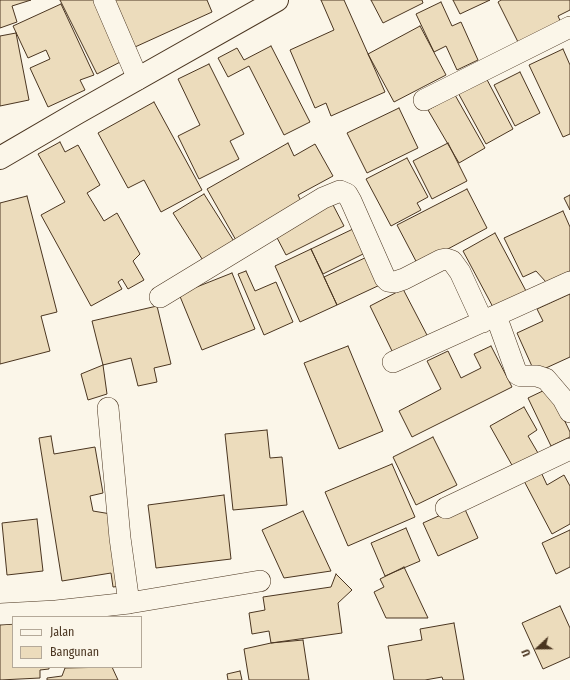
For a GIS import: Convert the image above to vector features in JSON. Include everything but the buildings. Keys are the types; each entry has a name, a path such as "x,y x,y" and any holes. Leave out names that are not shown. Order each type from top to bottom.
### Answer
{"highway":[{"path":"0,158 277,0"}],"street":[{"path":"104,0 138,79"},
{"path":"424,100 570,27"},
{"path":"160,297 323,198 340,191 347,194 351,201 385,278 388,281 395,282 404,279 441,260 446,259 452,261 490,319 517,374 524,376 538,376 546,379 563,399 570,412"},
{"path":"393,362 570,282"},
{"path":"108,408 120,538 129,603"},
{"path":"446,508 570,449"},
{"path":"0,614 56,611 129,603 260,581"}]}
